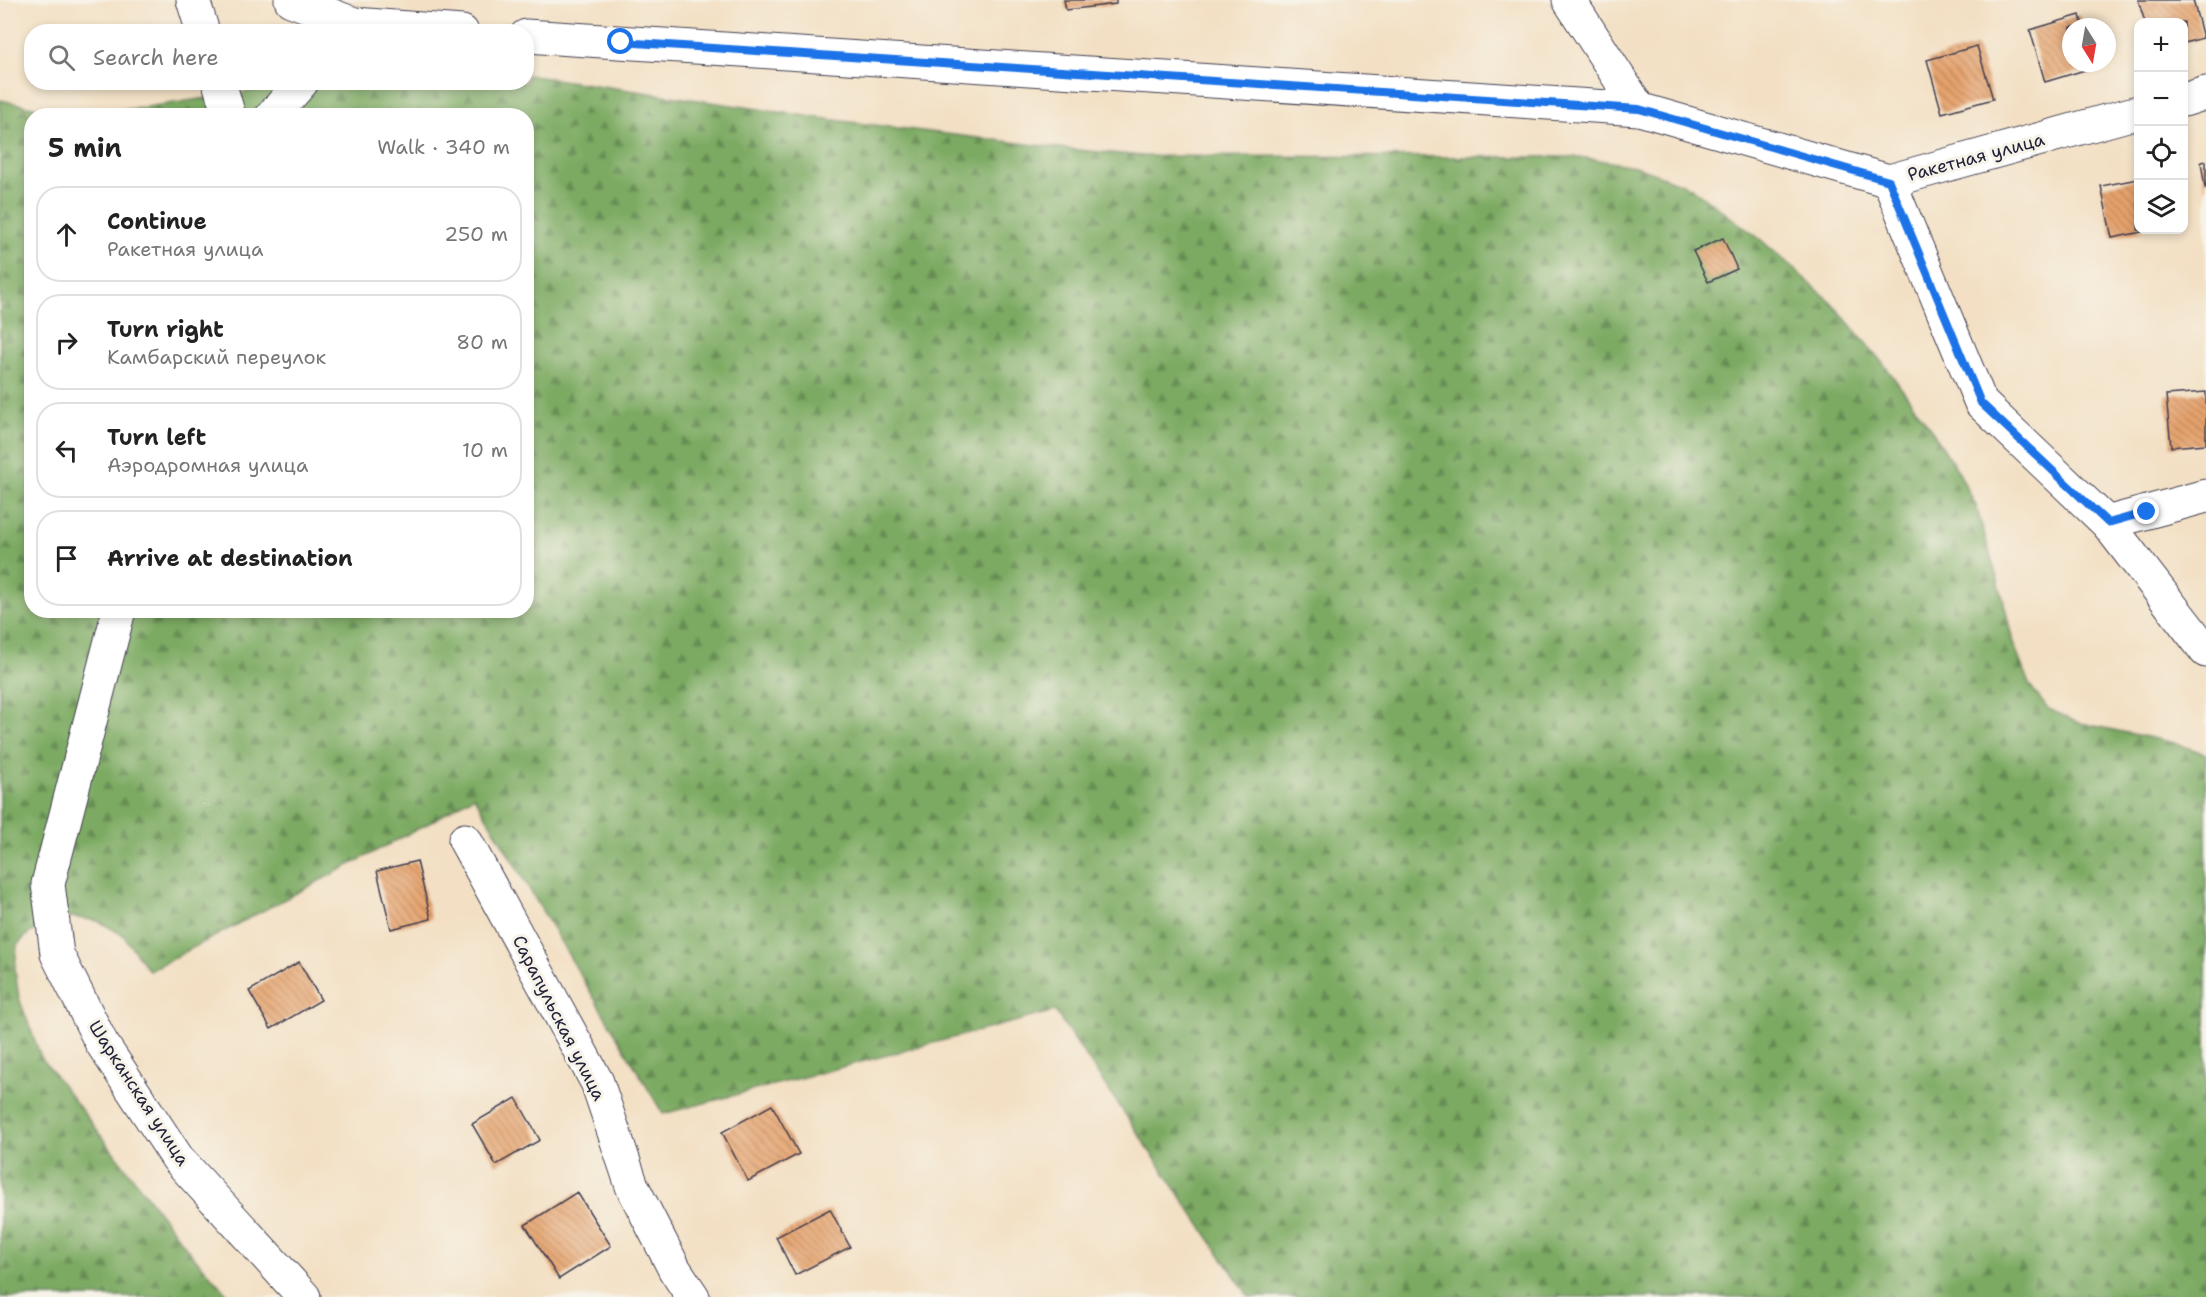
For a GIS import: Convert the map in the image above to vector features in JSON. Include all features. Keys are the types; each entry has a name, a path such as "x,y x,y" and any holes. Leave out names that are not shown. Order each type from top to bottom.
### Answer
{"street":[{"path":"193,0 200,24"},
{"path":"291,0 342,24"},
{"path":"1569,0 1639,109"},
{"name":"Ракетная улица","path":"534,37 1639,109 1889,181 2134,113"},
{"path":"221,90 227,108"},
{"path":"279,108 295,90"},
{"path":"2188,99 2206,93"},
{"path":"1889,181 1981,403 2108,523 2206,651"},
{"path":"2108,523 2206,496"},
{"name":"Шарканская улица","path":"117,618 48,884 57,954 101,1042 178,1159 304,1297"},
{"name":"Сарапульская улица","path":"465,840 597,1082 632,1186 675,1270 693,1297"}],"green space":[{"path":"534,76 834,120 1067,149 1143,156 1579,157 1635,166 1690,187 1760,239 1830,301 1886,367 1930,428 1958,471 1976,506 2003,598 2013,643 2029,684 2047,708 2076,722 2175,743 2206,754 2206,1297 1249,1297 1055,1011 663,1114 474,796 429,823 149,971 123,935 98,921 72,917 29,933 17,945 15,970 19,998 41,1057 188,1250 230,1297 0,1297 0,100 37,108 24,108 24,618 534,618 534,108 140,108 260,90 534,90"}],"building":[{"path":"1064,0 1116,0 1116,4 1066,10"},
{"path":"2138,0 2193,0 2203,38 2188,42 2188,18 2144,18"},
{"path":"2062,20 2062,72 2078,72 2045,82 2030,30"},
{"path":"1977,46 1993,99 1942,113 1927,60"},
{"path":"2206,161 2206,188 2205,188 2201,162"},
{"path":"2134,180 2134,234 2112,238 2101,186"},
{"path":"1723,238 1737,269 1708,282 1693,251"},
{"path":"2206,392 2206,444 2171,447 2166,395"},
{"path":"417,861 431,919 391,929 377,871"},
{"path":"299,962 321,1000 271,1029 249,991"},
{"path":"516,1098 540,1140 496,1165 472,1124"},
{"path":"772,1105 799,1154 748,1181 722,1132"},
{"path":"577,1192 611,1246 559,1279 525,1225"},
{"path":"830,1209 850,1247 795,1275 776,1237"}],"route":[{"path":"621,42 1639,109 1889,181 1981,403 2108,523 2147,512"}]}
